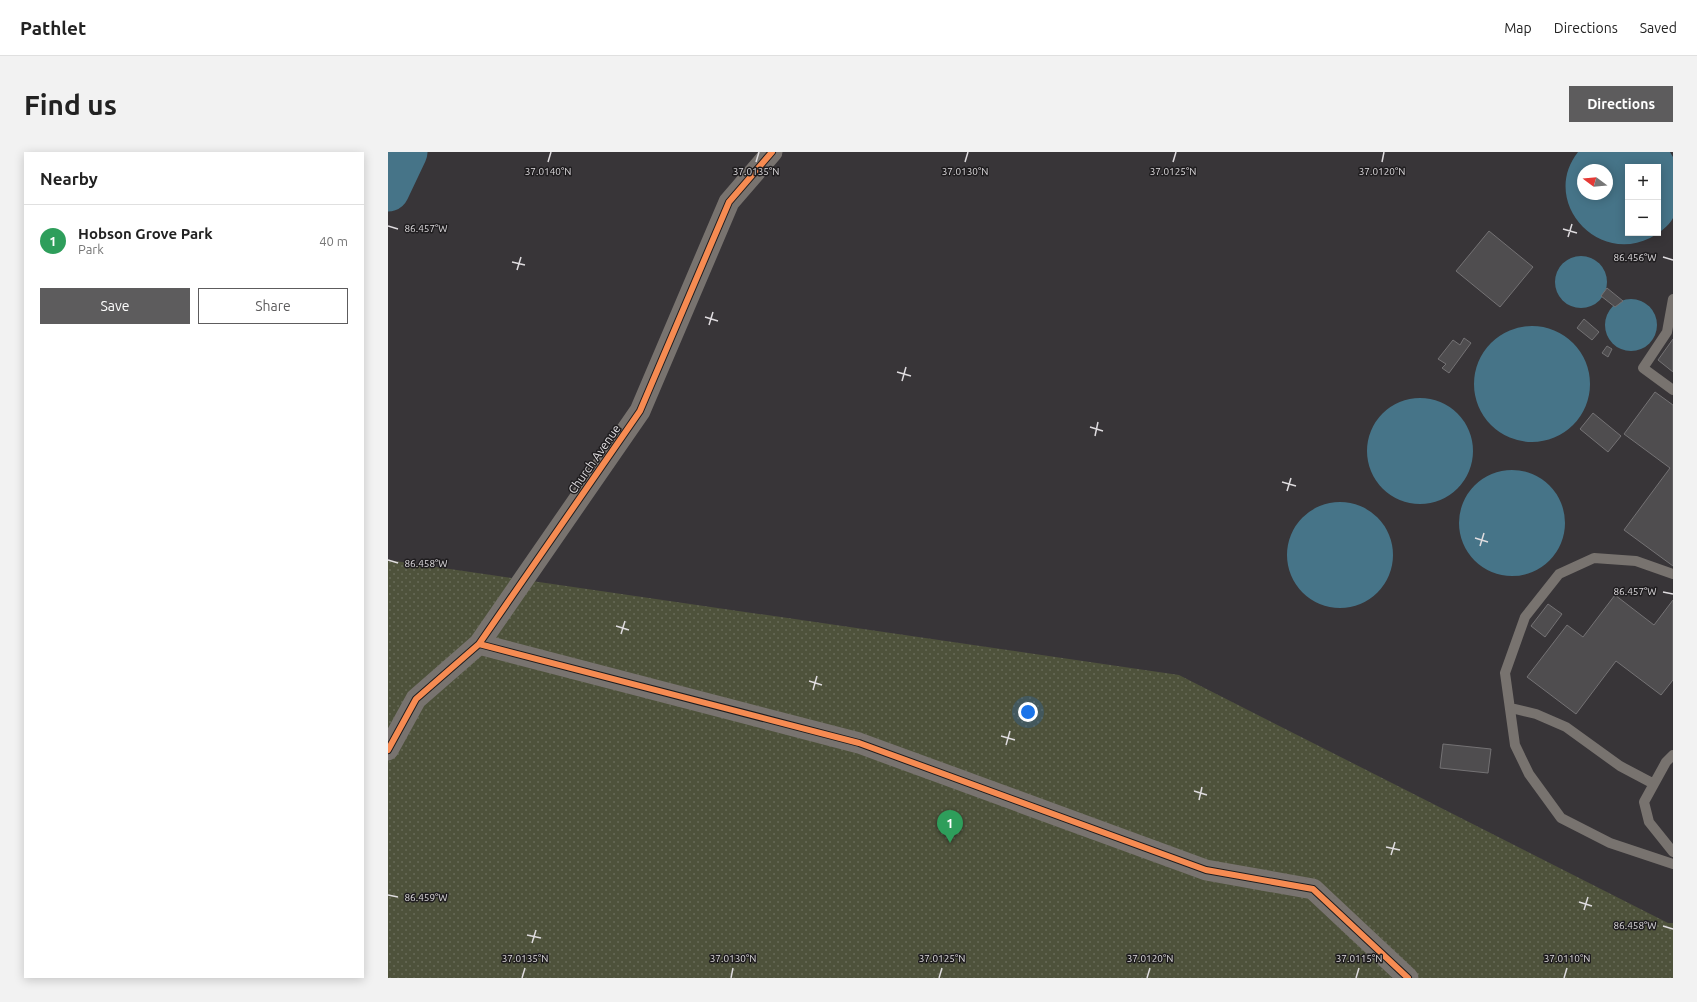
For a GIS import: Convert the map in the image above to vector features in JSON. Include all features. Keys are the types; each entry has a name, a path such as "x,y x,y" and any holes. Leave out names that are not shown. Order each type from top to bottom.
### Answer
{"street":[{"name":"Church Avenue","path":"388,750 416,699 479,644 640,411 729,202 772,152"},
{"path":"479,644 858,743 1206,870 1313,889 1408,978"}],"lane":[{"path":"1673,299 1668,332 1643,368 1673,390"},
{"path":"1673,574 1636,561 1594,558 1559,574 1525,617 1505,673 1515,745 1528,774 1561,818 1610,843 1673,864"},
{"path":"1511,708 1536,714 1566,727 1620,766 1654,784"},
{"path":"1673,755 1666,762 1644,802 1648,822 1673,852"}],"green space":[{"path":"388,560 1179,675 1668,923 1673,923 1673,978 388,978"}],"water":[{"path":"1578,152 1670,152 1673,157 1673,218 1661,231 1661,164 1625,164 1625,236 1653,236 1630,244 1611,243 1593,235 1580,223 1570,207 1566,189 1568,171"},
{"path":"1581,256 1595,260 1603,268 1607,282 1603,296 1595,304 1581,308 1567,304 1559,296 1555,282 1559,268 1567,260"},
{"path":"1626,299 1636,299 1645,303 1653,311 1657,320 1657,330 1653,339 1645,347 1636,351 1626,351 1617,347 1609,339 1605,330 1605,320 1609,311 1617,303"},
{"path":"1532,326 1543,327 1554,331 1573,343 1585,362 1589,373 1589,395 1585,406 1573,425 1554,437 1543,441 1532,442 1521,441 1510,437 1491,425 1479,406 1475,395 1474,384 1475,373 1479,362 1491,343 1510,331 1521,327"},
{"path":"1420,398 1440,402 1457,414 1469,431 1473,451 1469,471 1457,488 1440,500 1420,504 1400,500 1383,488 1371,471 1367,451 1371,431 1383,414 1400,402"},
{"path":"1512,470 1532,474 1550,485 1561,503 1565,523 1561,543 1550,561 1532,572 1512,576 1492,572 1474,561 1463,543 1459,523 1463,503 1474,485 1492,474"},
{"path":"1340,502 1360,506 1377,518 1389,535 1393,555 1389,575 1377,592 1360,604 1340,608 1320,604 1303,592 1291,575 1287,555 1291,535 1303,518 1320,506"}],"building":[{"path":"1489,231 1533,267 1500,307 1456,271"},
{"path":"1607,288 1623,301 1615,307 1601,296"},
{"path":"1584,319 1599,332 1592,340 1577,328"},
{"path":"1464,338 1471,343 1449,373 1442,368 1446,364 1438,359 1453,340 1460,345"},
{"path":"1673,339 1673,372 1658,360"},
{"path":"1607,346 1612,349 1608,357 1602,353"},
{"path":"1655,392 1673,405 1673,566 1624,530 1670,468 1624,434"},
{"path":"1593,413 1621,436 1608,452 1580,429"},
{"path":"1615,595 1654,625 1673,600 1673,680 1661,695 1616,661 1576,714 1527,677 1567,625 1583,637"},
{"path":"1548,604 1562,614 1545,637 1531,626"},
{"path":"1443,744 1491,749 1488,773 1440,768"}],"waterway":[{"path":"388,190 406,152"}],"cycle path":[{"path":"388,750 416,699 479,644 640,411 729,202 772,152"},
{"path":"479,644 859,743 1206,870 1313,889 1408,978"}],"place":[{"name":"Hobson Grove Park","path":"950,843"}]}
